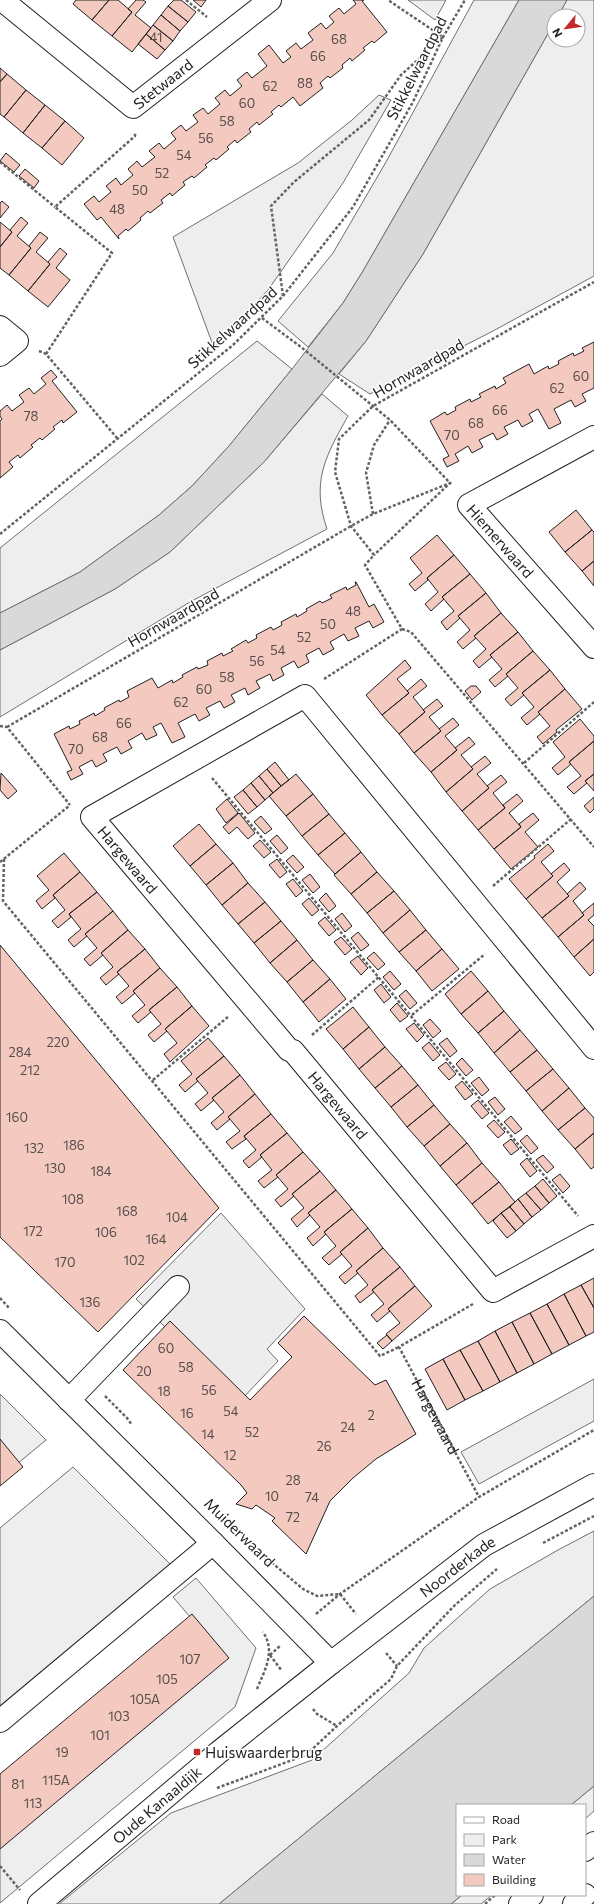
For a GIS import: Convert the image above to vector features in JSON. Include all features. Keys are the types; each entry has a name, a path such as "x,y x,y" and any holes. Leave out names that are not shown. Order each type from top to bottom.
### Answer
{"street":[{"name":"Stetwaard","path":"2,0 133,108 270,0"},
{"path":"0,327 17,340 0,355"},
{"name":"Hiemerwaard","path":"594,437 469,505 594,647"},
{"path":"305,696 594,1048"},
{"name":"Hargewaard","path":"305,696 92,816 289,1050 293,1051 493,1291"},
{"path":"493,1291 594,1236"},
{"path":"69,1400 178,1287"},
{"name":"Muiderwaard","path":"0,1331 332,1663"},
{"name":"Noorderkade","path":"332,1663 484,1545 594,1485"},
{"name":"Muiderwaard","path":"0,1721 213,1543"},
{"name":"Oude Kanaaldijk","path":"31,1899 332,1663"},
{"path":"586,1849 594,1843"},
{"path":"586,1894 594,1887"},
{"path":"520,1904 531,1896"},
{"path":"574,1904 584,1896"}],"path":[{"path":"283,296 270,206 294,182 369,120 401,75 443,37 388,0"},
{"name":"Stikkelwaardpad","path":"0,534 233,345 283,296 353,206 412,102 443,37 465,0"},
{"path":"55,207 135,136 133,108"},
{"path":"0,162 112,253 46,354"},
{"name":"Hornwaardpad","path":"374,555 351,526 335,472 338,439 373,406 594,282"},
{"path":"262,318 301,347 390,420 469,505"},
{"path":"17,340 46,354 117,438"},
{"path":"373,514 366,473 374,445 390,420"},
{"path":"450,483 365,565 402,629 411,632 594,847"},
{"name":"Hornwaardpad","path":"7,727 351,526 373,514 450,483"},
{"path":"305,696 318,683 402,629"},
{"path":"524,763 594,702"},
{"path":"0,726 7,727 70,805 92,816"},
{"path":"196,758 380,976 579,1216"},
{"path":"0,862 70,805"},
{"path":"475,902 571,819"},
{"path":"4,859 4,900 380,1356 399,1347 493,1291"},
{"path":"412,1015 504,938"},
{"path":"293,1051 380,976"},
{"path":"153,1080 248,1001"},
{"path":"0,1298 10,1309"},
{"name":"Hargewaard","path":"399,1347 479,1498"},
{"path":"89,1380 127,1418 135,1429"},
{"path":"397,1666 340,1594 479,1498 594,1430"},
{"path":"539,1546 594,1516"},
{"name":"Muiderwaard","path":"260,1553 307,1591 317,1596 340,1594"},
{"name":"Noorderkade","path":"212,1790 306,1755 391,1679 397,1666 455,1606 498,1568"},
{"path":"0,1866 31,1899"},
{"path":"485,1904 494,1896"}],"green space":[{"path":"408,0 446,0 435,20"},
{"path":"474,0 519,0 363,271 343,303 308,347 278,321 333,253 386,162"},
{"path":"567,0 594,0 594,276 493,331 370,394 339,374 366,341 423,254 546,37 546,48 586,48 586,8 562,8"},
{"path":"379,95 391,100 343,183 268,290 214,348 173,237 298,163 352,120"},
{"path":"257,341 292,369 229,446 192,486 159,515 80,572 0,613 0,548"},
{"path":"322,394 348,416 333,444 323,470 320,497 322,512 327,529 190,602 0,717 0,650 115,589 170,552 264,462"},
{"path":"594,1379 594,1421 479,1484 461,1452"},
{"path":"0,1394 46,1440 17,1464 0,1443"},
{"path":"73,1467 173,1567 0,1709 0,1528"},
{"path":"594,1531 594,1596 219,1904 59,1904 171,1813 312,1760 409,1673 424,1648 490,1589"},
{"path":"196,1578 256,1648 235,1707 0,1903 0,1848 226,1659 173,1597"},
{"path":"594,1786 594,1811 586,1818 586,1804 572,1804"},
{"path":"461,1896 491,1896 481,1904 451,1904"}],"shaded area":[{"path":"221,1213 305,1309 267,1349 278,1361 241,1400 136,1299"}],"water":[{"path":"519,0 567,0 562,8 546,8 546,37 423,254 366,341 264,462 170,552 115,589 0,650 0,613 80,572 159,515 192,486 229,446 292,369 343,303 363,271"},
{"path":"594,1596 594,1786 572,1804 456,1804 456,1896 461,1896 451,1904 219,1904"}],"building":[{"path":"76,0 109,0 92,20 73,4"},
{"path":"109,0 118,0 132,12 112,36 92,20"},
{"path":"136,0 143,0 146,2 135,15 151,28 132,52 112,36 132,12 128,9"},
{"path":"174,0 181,0 196,12 188,22 168,6"},
{"path":"193,0 206,0 201,7"},
{"path":"353,0 364,0 362,1 387,32 374,43 372,41 363,48 365,50 352,61 350,58 342,65 343,68 330,78 328,76 320,83 323,88 300,106 293,97 281,107 279,105 271,112 273,114 259,125 257,122 249,129 251,132 237,143 235,140 227,147 229,149 216,160 214,158 205,165 207,167 194,178 192,176 183,182 185,185 172,196 170,193 161,200 163,203 150,213 148,211 140,218 141,220 128,231 126,229 118,236 119,239 101,217 97,220 84,204 94,196 99,202 111,192 106,186 116,178 121,185 133,175 128,169 137,161 142,167 155,157 149,151 159,143 164,149 176,139 171,133 181,125 186,131 198,122 193,115 203,108 208,114 220,104 215,98 225,90 230,96 242,86 237,80 247,72 252,78 267,66 258,54 269,45 283,63 291,57 286,51 296,43 301,49 313,40 308,33 321,23 326,29 334,22 329,16 339,8 344,14 356,4"},
{"path":"168,6 188,22 180,31 161,15"},
{"path":"161,15 180,31 173,41 153,25"},
{"path":"153,25 173,41 165,50 146,34"},
{"path":"146,34 165,50 157,59 138,44"},
{"path":"0,68 7,74 0,82"},
{"path":"7,74 26,90 4,117 0,114 0,82"},
{"path":"26,90 45,105 23,133 4,117"},
{"path":"45,105 65,121 42,148 23,133"},
{"path":"65,121 84,138 62,165 42,148"},
{"path":"6,153 20,165 14,172 0,161"},
{"path":"25,169 39,181 34,188 19,176"},
{"path":"2,201 9,207 0,218 0,203"},
{"path":"21,217 28,223 17,236 31,248 9,275 0,268 0,247 12,232 10,230"},
{"path":"0,222 12,232 0,247"},
{"path":"40,232 48,238 36,252 50,264 28,291 9,275 31,248 29,246"},
{"path":"60,248 67,254 56,268 70,280 48,307 28,291 50,264 48,262"},
{"path":"594,342 594,388 582,394 586,401 575,407 571,400 554,409 561,423 549,429 538,409 529,414 533,421 522,427 518,420 504,427 508,434 497,440 493,433 479,440 483,447 472,453 468,446 455,454 459,461 447,467 443,459 449,456 430,421 445,412 447,415 456,410 455,407 470,399 471,402 481,397 479,394 495,386 496,389 506,383 503,378 529,364 534,374 548,366 549,369 559,364 558,361 573,353 574,356 584,351 582,348"},
{"path":"51,370 57,377 52,381 77,412 63,423 62,420 53,427 55,429 42,440 40,438 31,445 33,447 20,458 18,455 9,462 13,467 0,478 0,421 2,419 0,416 0,411 7,405 12,411 24,402 19,395 29,388 34,394 46,384 41,378"},
{"path":"576,510 592,530 565,552 549,532"},
{"path":"592,530 594,532 594,561 582,571 565,552"},
{"path":"437,535 454,555 427,578 428,580 415,591 409,584 422,573 410,558"},
{"path":"454,555 470,574 442,597 444,599 431,611 425,604 438,592 427,578"},
{"path":"594,561 594,586 582,571"},
{"path":"470,574 486,593 458,616 460,618 447,630 441,622 454,611 442,597"},
{"path":"355,582 369,607 374,604 384,622 373,628 369,621 355,628 359,636 348,641 344,634 330,642 334,649 323,655 319,648 306,655 309,662 298,668 294,661 281,668 284,675 273,681 270,674 256,681 260,688 248,695 245,688 231,695 235,702 224,708 220,701 206,708 210,715 199,721 195,714 178,723 185,737 172,743 161,723 153,727 157,735 146,740 142,733 128,741 132,748 121,754 117,747 103,754 107,761 96,767 92,760 79,767 83,774 71,780 67,772 72,770 54,734 69,726 70,729 80,724 79,721 94,713 95,716 105,710 104,708 119,700 120,702 129,697 127,691 152,678 158,688 172,680 173,683 183,677 182,675 197,667 198,669 208,665 207,661 222,653 223,656 233,651 231,649 246,640 248,643 257,638 256,635 271,627 273,630 282,625 281,622 296,614 297,617 307,611 306,609 320,601 322,603 332,598 330,595 346,587 347,590 356,585"},
{"path":"486,593 501,613 474,636 476,638 463,649 457,642 470,630 458,616"},
{"path":"501,613 518,632 490,655 492,657 479,668 473,661 486,649 474,636"},
{"path":"518,632 533,651 506,674 508,676 495,687 489,680 502,669 490,655"},
{"path":"533,651 550,670 522,693 524,695 511,706 505,699 518,688 506,674"},
{"path":"405,660 411,668 397,679 409,693 382,715 366,695"},
{"path":"550,670 565,689 538,712 540,714 527,725 521,718 534,707 522,693"},
{"path":"421,679 427,686 413,697 425,712 399,734 382,715 409,693 407,691"},
{"path":"471,686 476,686 481,692 472,700 465,691"},
{"path":"565,689 582,709 556,730 557,732 543,744 537,737 550,726 538,712"},
{"path":"437,699 443,706 429,717 441,731 414,753 399,734 425,712 423,710"},
{"path":"453,718 459,725 445,736 457,750 431,772 414,753 441,731 439,729"},
{"path":"580,719 594,736 594,741 569,762 571,764 558,775 552,768 565,757 553,742"},
{"path":"469,737 475,744 461,755 473,769 446,792 431,772 457,750 455,748"},
{"path":"594,741 594,774 585,781 587,783 574,794 567,787 581,776 569,762"},
{"path":"485,756 491,763 477,774 489,788 462,811 446,792 473,769 471,767"},
{"path":"275,762 289,780 281,786 267,769"},
{"path":"267,769 281,786 273,793 259,776"},
{"path":"1,773 17,791 8,799 0,790"},
{"path":"296,774 313,794 286,816 269,796"},
{"path":"594,774 594,791 585,781"},
{"path":"501,775 507,782 493,793 505,808 478,830 462,811 489,788 487,786"},
{"path":"259,776 273,793 265,800 251,783"},
{"path":"251,783 265,800 257,807 243,790"},
{"path":"243,790 257,807 248,814 234,797"},
{"path":"313,794 329,814 302,836 286,816"},
{"path":"517,794 523,801 509,813 521,827 494,849 478,830 505,808 503,805"},
{"path":"594,797 594,809 590,813 584,806"},
{"path":"227,799 238,813 226,823 216,809"},
{"path":"239,813 255,833 248,839 237,827 229,834 223,827"},
{"path":"533,813 539,820 525,832 538,847 511,869 494,849 521,827 519,824"},
{"path":"329,814 345,833 318,855 302,836"},
{"path":"261,816 272,829 265,834 254,822"},
{"path":"199,824 216,844 190,866 173,846"},
{"path":"345,833 361,852 335,874 318,855"},
{"path":"277,835 288,848 281,854 270,841"},
{"path":"260,840 271,852 264,858 253,846"},
{"path":"216,844 233,863 206,885 190,866"},
{"path":"548,844 554,851 541,862 553,876 526,899 509,879 535,858 534,856"},
{"path":"361,852 377,872 351,894 334,875"},
{"path":"64,853 80,872 53,895 55,898 42,909 36,901 49,890 37,876"},
{"path":"293,855 304,867 297,873 286,861"},
{"path":"277,859 287,872 280,878 269,865"},
{"path":"233,863 248,883 222,905 206,885"},
{"path":"564,863 570,870 557,882 569,896 542,918 526,899 553,876 551,874"},
{"path":"80,872 97,892 69,914 71,917 58,928 52,921 65,910 53,895"},
{"path":"377,872 394,891 367,913 351,894"},
{"path":"310,874 320,887 313,893 302,880"},
{"path":"293,879 303,891 296,897 286,884"},
{"path":"580,882 586,889 573,901 584,915 558,937 542,918 569,896 567,894"},
{"path":"248,883 265,902 238,924 222,905"},
{"path":"394,891 410,910 383,933 367,913"},
{"path":"97,892 113,911 85,934 87,936 74,947 68,940 81,929 69,914"},
{"path":"326,893 336,906 329,912 319,900"},
{"path":"309,898 319,910 312,916 302,904"},
{"path":"265,902 281,921 254,943 238,924"},
{"path":"594,903 594,915 588,920 594,926 594,939 574,957 558,937 584,915 582,913"},
{"path":"410,910 426,930 399,952 383,933"},
{"path":"113,911 128,930 101,953 103,955 90,966 84,959 97,948 85,934"},
{"path":"342,913 352,926 345,932 335,919"},
{"path":"325,917 336,930 329,936 318,923"},
{"path":"281,921 297,940 270,963 254,943"},
{"path":"128,930 145,949 117,972 119,974 106,985 100,978 113,967 101,953"},
{"path":"426,930 442,949 416,971 399,952"},
{"path":"358,932 369,945 361,951 351,938"},
{"path":"341,937 352,949 345,955 334,942"},
{"path":"594,939 594,972 590,976 574,957"},
{"path":"297,940 313,960 287,982 270,963"},
{"path":"0,945 219,1208 98,1332 0,1237"},
{"path":"145,949 160,968 133,991 135,993 122,1004 116,997 129,986 117,972"},
{"path":"442,949 459,969 432,991 416,971"},
{"path":"374,952 385,964 378,970 367,958"},
{"path":"358,956 368,968 361,975 350,962"},
{"path":"313,960 330,979 303,1002 287,982"},
{"path":"160,968 177,987 149,1010 151,1012 138,1023 132,1016 145,1005 133,991"},
{"path":"390,971 401,984 394,990 383,977"},
{"path":"471,971 488,991 461,1014 445,994"},
{"path":"330,979 346,999 319,1022 303,1002"},
{"path":"381,984 391,997 384,1003 374,990"},
{"path":"177,987 192,1006 165,1029 167,1031 154,1042 148,1035 161,1024 149,1010"},
{"path":"406,990 417,1003 410,1009 399,996"},
{"path":"488,991 504,1011 478,1033 461,1014"},
{"path":"397,1003 408,1016 400,1022 390,1010"},
{"path":"192,1006 209,1026 170,1062 164,1054 177,1043 165,1029"},
{"path":"353,1007 369,1027 343,1049 326,1029"},
{"path":"504,1011 520,1030 494,1053 478,1033"},
{"path":"430,1019 441,1031 433,1038 423,1025"},
{"path":"414,1023 424,1035 417,1042 406,1029"},
{"path":"369,1027 385,1047 359,1069 343,1049"},
{"path":"520,1030 537,1050 510,1072 494,1053"},
{"path":"208,1038 224,1056 196,1079 198,1081 185,1092 179,1085 192,1074 181,1061"},
{"path":"447,1038 457,1051 450,1057 439,1044"},
{"path":"429,1042 440,1055 433,1061 422,1048"},
{"path":"385,1047 402,1066 375,1088 359,1069"},
{"path":"537,1050 553,1069 526,1091 510,1072"},
{"path":"224,1056 240,1075 212,1098 214,1100 201,1111 195,1104 208,1093 196,1079"},
{"path":"462,1058 473,1070 466,1076 456,1064"},
{"path":"446,1062 456,1074 449,1080 438,1068"},
{"path":"402,1066 418,1085 391,1107 375,1088"},
{"path":"553,1069 569,1088 542,1111 526,1091"},
{"path":"240,1075 255,1094 228,1117 230,1119 217,1130 211,1123 224,1112 212,1098"},
{"path":"479,1077 489,1090 482,1096 471,1083"},
{"path":"462,1081 473,1094 465,1100 455,1087"},
{"path":"418,1085 434,1105 407,1127 391,1107"},
{"path":"569,1088 585,1108 558,1130 542,1111"},
{"path":"255,1094 271,1114 244,1136 246,1139 232,1149 226,1142 240,1131 228,1117"},
{"path":"495,1097 505,1109 498,1115 488,1102"},
{"path":"478,1100 489,1113 482,1119 471,1106"},
{"path":"434,1105 450,1124 424,1146 407,1127"},
{"path":"585,1108 594,1118 594,1133 575,1149 558,1130"},
{"path":"271,1114 287,1133 260,1155 262,1157 249,1168 243,1161 256,1150 244,1136"},
{"path":"511,1116 522,1129 515,1134 504,1122"},
{"path":"494,1120 505,1132 498,1138 487,1126"},
{"path":"450,1124 467,1143 440,1166 424,1146"},
{"path":"287,1133 303,1152 276,1175 278,1177 264,1188 258,1181 272,1170 260,1155"},
{"path":"594,1133 594,1167 591,1169 575,1149"},
{"path":"527,1135 538,1148 531,1154 520,1141"},
{"path":"511,1139 519,1149 511,1155 503,1145"},
{"path":"467,1143 482,1163 456,1185 440,1166"},
{"path":"303,1152 320,1171 292,1194 294,1196 281,1207 275,1200 288,1189 276,1175"},
{"path":"543,1155 554,1167 547,1173 536,1160"},
{"path":"527,1158 537,1171 530,1177 520,1164"},
{"path":"482,1163 499,1182 472,1204 456,1185"},
{"path":"320,1171 336,1190 308,1213 310,1215 297,1227 291,1219 304,1208 292,1194"},
{"path":"560,1174 570,1186 563,1193 552,1180"},
{"path":"543,1179 557,1196 549,1203 535,1186"},
{"path":"499,1182 515,1202 488,1224 472,1204"},
{"path":"535,1186 549,1203 541,1210 526,1193"},
{"path":"336,1190 352,1209 324,1232 326,1234 313,1246 307,1238 320,1227 308,1213"},
{"path":"526,1193 541,1210 532,1217 518,1199"},
{"path":"518,1199 532,1217 524,1224 510,1207"},
{"path":"510,1207 524,1224 516,1231 501,1213"},
{"path":"352,1209 368,1228 340,1252 342,1254 329,1265 322,1258 336,1246 324,1232"},
{"path":"501,1213 516,1231 507,1238 493,1221"},
{"path":"368,1228 383,1248 356,1271 358,1273 345,1284 339,1277 352,1266 340,1252"},
{"path":"383,1248 400,1267 372,1290 374,1292 360,1303 355,1296 368,1285 356,1271"},
{"path":"400,1267 415,1286 388,1309 390,1311 377,1322 371,1315 384,1304 372,1290"},
{"path":"594,1278 594,1308 581,1285"},
{"path":"581,1285 594,1308 594,1332 586,1336 564,1294"},
{"path":"415,1286 432,1306 392,1341 386,1334 400,1323 388,1309"},
{"path":"564,1294 586,1336 569,1345 547,1304"},
{"path":"547,1304 569,1345 552,1354 530,1313"},
{"path":"530,1313 552,1354 534,1364 512,1322"},
{"path":"304,1316 375,1385 386,1380 416,1434 376,1459 353,1478 330,1501 306,1554 272,1521 275,1518 256,1505 252,1509 236,1504 247,1493 241,1485 123,1370 170,1321 250,1400 292,1357 278,1343"},
{"path":"512,1322 534,1364 517,1373 495,1331"},
{"path":"495,1331 517,1373 500,1382 478,1341"},
{"path":"387,1335 392,1341 383,1349 377,1343"},
{"path":"478,1341 500,1382 483,1391 460,1350"},
{"path":"460,1350 483,1391 465,1400 443,1359"},
{"path":"443,1359 465,1400 447,1410 425,1369"},
{"path":"0,1439 23,1467 0,1486"},
{"path":"192,1614 229,1658 0,1849 0,1774"}],"place":[{"name":"Huiswaarderbrug","path":"197,1752"}]}
